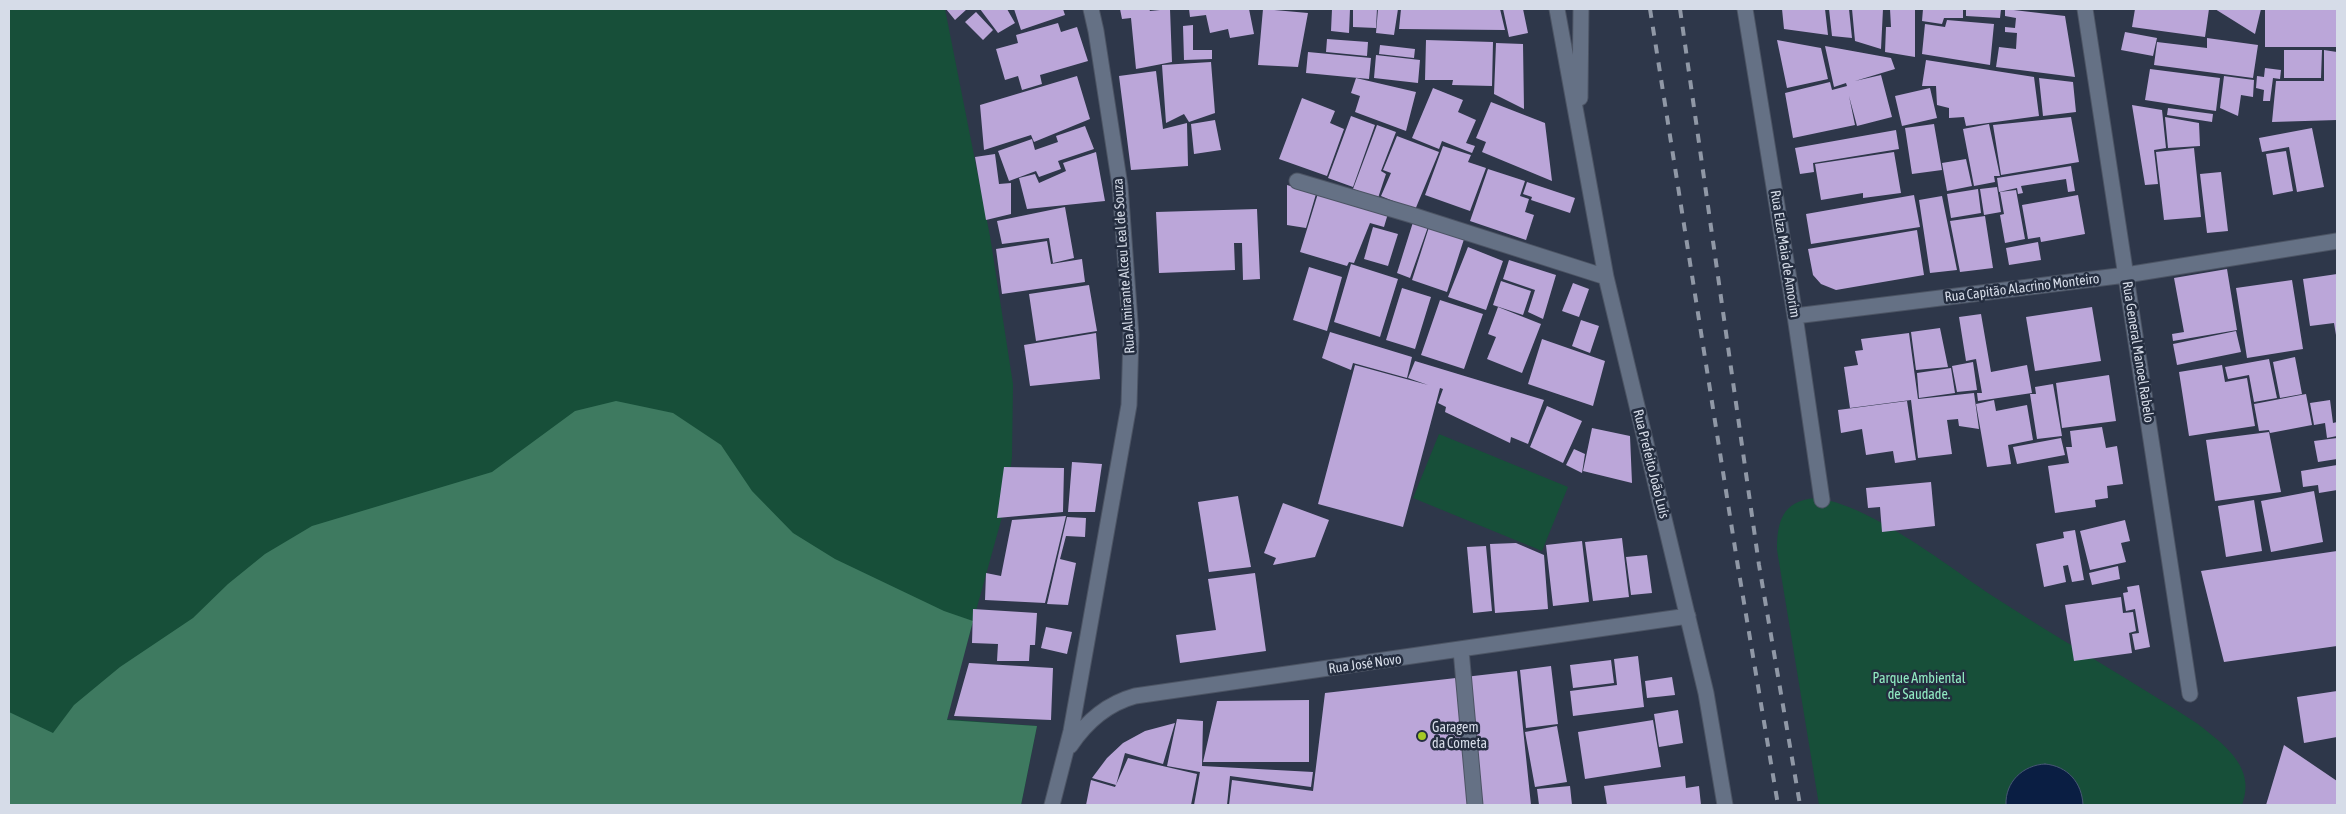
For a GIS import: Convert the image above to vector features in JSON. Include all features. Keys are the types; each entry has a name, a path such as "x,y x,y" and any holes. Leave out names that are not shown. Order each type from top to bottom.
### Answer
{"street":[{"name":"Rua Almirante Alceu Leal de Souza","path":"1071,731 1129,404 1131,335 1120,186 1091,9"},
{"path":"1557,9 1579,122"},
{"path":"1579,122 1581,9"},
{"name":"Rua Elza Maia de Amorim","path":"1745,9 1795,316 1822,500"},
{"name":"Rua General Manoel Rabelo","path":"2086,9 2190,694"},
{"name":"Rua Prefeito João Luís","path":"1579,122 1606,277 1706,692 1725,805"},
{"path":"1297,181 1606,277"},
{"name":"Rua Capitão Alacrino Monteiro","path":"1795,316 2126,275 2337,241"},
{"name":"Rua José Novo","path":"1064,755 1077,735 1094,717 1117,702 1134,696 1688,616"},
{"path":"1461,650 1475,805"},
{"name":"Rua José Novo","path":"1052,805 1071,731"}],"green space":[{"path":"9,9 945,9 990,236 1013,384 1012,457 1007,499 946,719 1037,726 1021,805 9,805"},
{"path":"616,401 673,413 721,445 752,491 793,533 835,559 944,611 973,621 947,720 1037,726 1021,805 9,805 9,712 53,733 74,705 120,667 193,618 228,584 265,554 312,526 492,472 575,411"},
{"path":"1439,434 1568,487 1542,551 1413,498"},
{"name":"Parque Ambiental de Saudade.","path":"1815,498 1859,511 1906,537 1991,595 2198,724 2227,748 2241,768 2245,779 2242,805 1819,805 1777,550 1780,522 1788,508 1795,503"}],"water":[{"path":"2045,764 2060,768 2072,777 2080,790 2083,805 2006,805 2009,789 2017,776 2029,768"}],"building":[{"path":"946,9 967,9 955,20"},
{"path":"980,9 1007,9 1015,23 998,33"},
{"path":"1014,9 1063,9 1065,15 1021,30"},
{"path":"1120,9 1149,9 1150,11 1170,9 1172,62 1136,69 1131,18 1122,19"},
{"path":"1189,9 1249,9 1254,34 1230,38 1228,29 1210,33 1206,15 1190,17"},
{"path":"1263,9 1308,13 1298,67 1258,65"},
{"path":"1332,9 1350,9 1349,33 1331,31"},
{"path":"1353,9 1377,9 1376,28 1353,27"},
{"path":"1378,9 1398,9 1394,35 1376,33"},
{"path":"1401,9 1500,9 1505,30 1399,29"},
{"path":"1503,9 1523,9 1528,33 1509,37"},
{"path":"1782,9 1825,9 1828,35 1784,29"},
{"path":"1829,9 1849,9 1852,38 1832,36"},
{"path":"1852,9 1883,9 1881,49 1855,41"},
{"path":"1890,9 1915,9 1915,57 1885,52 1886,27 1891,27"},
{"path":"1923,9 1963,9 1963,18 1944,18 1942,24 1922,21"},
{"path":"1966,9 2001,9 2000,18 1966,16"},
{"path":"2005,9 2065,16 2075,77 1996,67 1999,47 2016,49 2017,33 2005,32 2005,27 2015,28 2016,18 2005,16"},
{"path":"2135,9 2209,9 2205,37 2132,27"},
{"path":"2215,9 2261,9 2255,34"},
{"path":"2265,9 2336,9 2336,47 2265,47"},
{"path":"976,12 993,30 983,40 965,22"},
{"path":"1947,20 1994,24 1990,65 1922,54 1925,24 1945,27"},
{"path":"1058,23 1061,32 1077,27 1088,61 1040,75 1042,84 1022,90 1018,76 1005,80 996,49 1018,43 1016,35"},
{"path":"1193,25 1193,50 1212,50 1212,59 1184,60 1183,26"},
{"path":"2125,32 2157,38 2153,56 2121,50"},
{"path":"2207,38 2258,45 2253,78 2154,65 2157,42 2207,48"},
{"path":"1327,39 1368,42 1367,56 1326,52"},
{"path":"1426,40 1493,42 1492,86 1452,85 1453,80 1425,80"},
{"path":"1777,40 1821,48 1828,79 1787,88"},
{"path":"1496,43 1523,44 1524,109 1494,94"},
{"path":"1380,45 1415,49 1414,58 1379,54"},
{"path":"1825,46 1891,58 1895,69 1855,81 1881,75 1892,117 1857,126 1849,96 1855,125 1793,138 1785,93 1830,82 1832,90 1847,86 1846,83 1834,87"},
{"path":"2284,50 2322,50 2321,78 2284,78"},
{"path":"2324,50 2337,52 2337,120 2272,122 2276,81 2324,81"},
{"path":"1308,52 1371,58 1369,79 1306,73"},
{"path":"1376,55 1420,60 1418,83 1374,78"},
{"path":"1926,60 2034,77 2039,116 1966,126 1964,117 1949,118 1949,108 1937,105 1936,86 1922,86"},
{"path":"1211,62 1215,113 1189,122 1184,114 1166,123 1162,65"},
{"path":"2265,68 2281,70 2280,79 2273,78 2270,101 2263,101 2264,90 2256,88 2257,76 2264,77"},
{"path":"2150,69 2220,78 2216,111 2145,100"},
{"path":"1156,71 1163,129 1187,123 1188,166 1131,170 1119,76"},
{"path":"1077,76 1090,119 1034,142 1031,135 984,150 980,105"},
{"path":"2224,76 2254,80 2253,97 2241,95 2238,116 2220,108"},
{"path":"1356,78 1416,92 1406,131 1355,112 1360,96 1351,93"},
{"path":"2039,78 2073,82 2076,112 2043,116"},
{"path":"1433,88 1463,100 1458,112 1476,120 1466,143 1475,146 1472,153 1442,141 1439,149 1412,138"},
{"path":"1930,88 1937,118 1902,126 1895,96"},
{"path":"1302,98 1335,111 1330,123 1344,129 1327,176 1279,159"},
{"path":"1491,102 1545,123 1552,181 1482,152 1486,142 1476,138"},
{"path":"2132,105 2162,110 2166,148 2154,150 2158,184 2145,185"},
{"path":"2168,108 2213,114 2212,122 2167,115"},
{"path":"1351,116 1375,125 1353,187 1328,178"},
{"path":"2071,117 2079,162 2001,175 1993,125"},
{"path":"2165,117 2199,123 2200,146 2168,148"},
{"path":"1215,120 1221,150 1194,154 1191,124"},
{"path":"1934,124 1942,170 1912,174 1905,128"},
{"path":"1989,124 2000,176 1994,176 1995,182 1974,186 1963,129"},
{"path":"1377,125 1396,132 1381,171 1386,174 1378,198 1353,189"},
{"path":"1085,126 1094,149 1058,161 1061,169 1039,177 1036,171 1009,181 998,151 1032,139 1035,150 1058,142 1056,136"},
{"path":"2312,128 2324,187 2297,192 2289,147 2262,152 2259,138"},
{"path":"1896,130 1899,149 1813,163 1814,172 1800,174 1795,148"},
{"path":"1397,136 1439,152 1415,210 1381,196 1391,173 1383,170"},
{"path":"1443,146 1471,155 1468,162 1486,168 1470,211 1425,195"},
{"path":"2194,148 2201,217 2164,220 2156,152"},
{"path":"2286,151 2293,191 2273,195 2266,154"},
{"path":"1096,152 1105,201 1027,209 1019,178 1035,174 1039,183 1066,171 1063,163"},
{"path":"1894,152 1901,193 1863,198 1863,193 1821,200 1815,164"},
{"path":"995,154 999,184 1011,183 1011,214 986,220 975,157"},
{"path":"1966,159 1972,186 1947,191 1942,163"},
{"path":"2071,166 2075,191 2068,192 2066,179 2021,186 2023,193 2018,194 2017,188 1999,192 1997,178"},
{"path":"1488,169 1525,181 1520,196 1529,199 1525,212 1534,215 1526,240 1470,221"},
{"path":"2221,172 2228,231 2207,233 2200,174"},
{"path":"1527,182 1575,198 1570,213 1531,200 1532,197 1523,194"},
{"path":"1287,185 1316,194 1306,228 1287,225"},
{"path":"1997,187 2001,212 1984,215 1980,189"},
{"path":"1978,189 1981,213 1951,218 1947,194"},
{"path":"1319,190 1389,210 1384,227 1370,223 1354,263 1349,262 1347,266 1300,252"},
{"path":"2016,190 2025,239 2005,243 2000,215 2004,214 2000,192"},
{"path":"1914,195 1920,227 1811,244 1806,214"},
{"path":"2078,195 2085,234 2041,242 2040,237 2028,239 2022,205"},
{"path":"1942,196 1957,270 1930,273 1919,200"},
{"path":"1065,207 1074,258 1053,263 1049,238 1002,244 997,221"},
{"path":"1257,209 1260,279 1243,280 1242,243 1234,243 1235,270 1159,273 1156,212"},
{"path":"1985,216 1993,268 1960,272 1950,221"},
{"path":"1414,219 1429,224 1410,278 1397,273"},
{"path":"1430,224 1465,236 1447,292 1412,280"},
{"path":"1373,227 1398,234 1388,266 1364,259"},
{"path":"1917,230 1924,275 1836,290 1821,284 1813,275 1808,249"},
{"path":"1047,241 1051,264 1082,259 1085,282 1002,294 996,249"},
{"path":"2038,242 2041,260 2009,265 2006,248"},
{"path":"1468,247 1503,261 1486,310 1448,297"},
{"path":"1509,260 1556,275 1543,319 1528,312 1535,290 1503,279"},
{"path":"1351,264 1398,279 1380,337 1334,322"},
{"path":"1309,267 1342,277 1327,331 1293,320"},
{"path":"2227,269 2237,330 2173,341 2172,334 2184,332 2174,278"},
{"path":"2337,274 2336,335 2334,323 2310,326 2303,279"},
{"path":"2292,280 2303,349 2247,358 2236,288"},
{"path":"1501,281 1531,291 1523,315 1493,305"},
{"path":"1573,283 1589,289 1579,317 1562,311"},
{"path":"1089,285 1097,331 1036,341 1029,294"},
{"path":"1402,288 1431,297 1415,349 1386,340"},
{"path":"1440,300 1483,314 1464,369 1421,355"},
{"path":"1498,307 1541,324 1522,373 1487,359 1496,337 1488,334"},
{"path":"2092,307 2101,361 2035,371 2026,317"},
{"path":"1981,314 1991,372 2027,365 2032,393 1978,401 1977,393 1982,393 1976,359 1966,361 1959,317"},
{"path":"1581,320 1599,326 1590,353 1572,346"},
{"path":"1940,328 1948,367 1916,370 1911,332"},
{"path":"2236,331 2241,352 2177,365 2173,344"},
{"path":"1330,332 1412,357 1407,378 1353,363 1351,370 1322,358"},
{"path":"1096,333 1100,379 1030,386 1024,345"},
{"path":"1909,333 1918,399 1974,393 1979,429 1959,426 1958,419 1947,420 1952,454 1918,458 1911,400 1850,408 1844,367 1858,365 1855,351 1863,350 1861,339"},
{"path":"1542,339 1605,361 1593,406 1528,384"},
{"path":"2295,357 2302,394 2280,398 2273,362"},
{"path":"2269,359 2277,398 2254,402 2249,375 2228,379 2225,367"},
{"path":"1415,361 1544,400 1528,444 1511,437 1510,443 1445,412 1446,407 1438,403 1443,389 1440,388 1403,527 1318,504 1355,365 1428,385 1408,378"},
{"path":"1973,362 1977,390 1957,392 1952,366"},
{"path":"2222,365 2225,382 2247,378 2255,426 2189,436 2179,372"},
{"path":"1951,368 1955,393 1919,398 1917,373"},
{"path":"2109,375 2116,421 2062,428 2056,383"},
{"path":"2053,384 2062,436 2037,439 2030,394 2036,394 2035,387"},
{"path":"2306,394 2312,425 2270,433 2269,430 2259,431 2254,404"},
{"path":"1994,400 1996,411 2027,405 2033,440 2008,445 2011,464 1987,467 1976,404"},
{"path":"2330,400 2333,423 2337,422 2337,436 2327,438 2325,423 2314,425 2310,403"},
{"path":"1907,401 1916,460 1895,463 1893,451 1866,455 1862,429 1841,433 1838,410"},
{"path":"1547,406 1582,421 1563,463 1530,447"},
{"path":"2102,427 2106,448 2117,446 2123,484 2107,486 2108,498 2095,500 2096,507 2055,513 2048,466 2069,463 2066,447 2072,447 2070,431"},
{"path":"1592,428 1630,436 1632,483 1583,471"},
{"path":"2269,432 2281,492 2215,501 2206,440"},
{"path":"2061,438 2065,455 2017,464 2013,447"},
{"path":"2337,438 2337,459 2318,462 2314,441"},
{"path":"1574,449 1585,454 1582,473 1566,465"},
{"path":"1072,462 1102,464 1095,512 1068,512"},
{"path":"2337,465 2337,490 2319,493 2318,485 2303,487 2301,471"},
{"path":"1004,467 1064,468 1063,512 997,518"},
{"path":"1931,482 1935,526 1882,532 1880,507 1868,508 1866,488"},
{"path":"2314,491 2323,542 2271,552 2261,501"},
{"path":"1238,496 1251,567 1209,572 1198,502"},
{"path":"2254,500 2262,551 2226,557 2218,506"},
{"path":"1283,503 1329,520 1315,557 1273,565 1276,558 1264,553"},
{"path":"1066,516 1045,603 985,600 986,573 1001,576 1012,520"},
{"path":"1067,517 1086,518 1085,537 1066,536 1060,559 1076,563 1068,605 1047,604"},
{"path":"2125,520 2130,541 2121,543 2126,562 2090,570 2080,531"},
{"path":"2075,530 2084,580 2072,582 2068,565 2063,566 2066,582 2044,587 2036,544 2064,538 2063,532"},
{"path":"1622,538 1629,597 1593,601 1585,542"},
{"path":"1582,541 1589,602 1553,606 1546,545"},
{"path":"1516,543 1544,555 1548,609 1495,613 1490,544"},
{"path":"1486,546 1492,611 1473,613 1467,547"},
{"path":"2337,551 2337,646 2224,662 2201,571"},
{"path":"1647,555 1652,593 1631,595 1626,557"},
{"path":"2118,566 2120,579 2092,585 2089,573"},
{"path":"1255,573 1266,651 1180,663 1176,635 1216,630 1208,579"},
{"path":"2139,585 2150,647 2135,650 2132,634 2139,633 2135,609 2126,611 2123,593 2128,592 2127,587"},
{"path":"2121,597 2123,613 2133,612 2136,631 2129,633 2132,653 2074,661 2065,605"},
{"path":"973,609 1037,613 1035,645 1030,645 1029,661 997,661 998,644 972,643"},
{"path":"1046,627 1072,632 1067,654 1041,648"},
{"path":"1638,656 1644,707 1573,716 1570,691 1617,685 1614,659"},
{"path":"1611,660 1614,683 1573,688 1570,665"},
{"path":"969,663 1053,668 1051,720 954,716"},
{"path":"1551,666 1558,724 1526,728 1520,670"},
{"name":"Garagem da Cometa","path":"1517,671 1531,805 1229,805 1232,780 1313,791 1325,693"},
{"path":"1672,677 1675,695 1647,698 1645,681"},
{"path":"2337,691 2337,737 2304,743 2297,697"},
{"path":"1309,700 1309,762 1203,762 1217,701"},
{"path":"1678,710 1683,743 1659,747 1654,714"},
{"path":"1177,719 1203,721 1202,766 1313,772 1311,787 1230,776 1227,805 1194,805 1200,772 1167,766"},
{"path":"1653,720 1661,767 1585,779 1578,732"},
{"path":"1175,723 1163,764 1125,753 1116,785 1092,778 1107,758 1123,743 1145,731"},
{"path":"1557,726 1567,782 1535,787 1525,732"},
{"path":"2284,745 2337,781 2337,805 2266,805"},
{"path":"1128,758 1197,774 1191,805 1086,805 1091,780 1115,787"},
{"path":"1685,776 1686,788 1699,786 1701,805 1607,805 1604,786"},
{"path":"1570,786 1572,805 1539,805 1537,789"}],"railway":[{"path":"1650,9 1738,567 1778,805"},
{"path":"1680,9 1759,565 1800,805"}],"place":[{"name":"Garagem da Cometa","path":"1422,736"}]}
